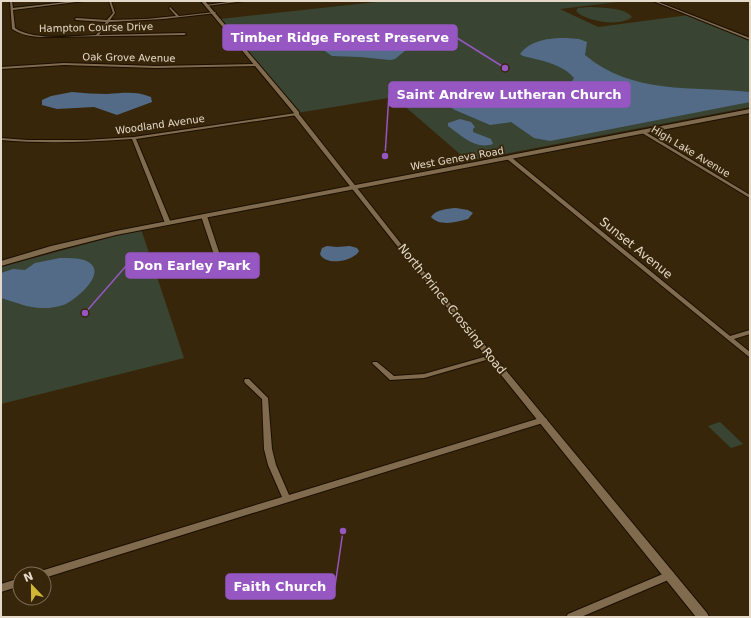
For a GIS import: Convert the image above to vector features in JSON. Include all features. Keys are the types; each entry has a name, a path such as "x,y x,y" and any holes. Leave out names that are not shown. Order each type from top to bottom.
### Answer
{"main road":[{"name":"West Geneva Road","path":"1,264 79,242 168,223 750,112"}],"street":[{"name":"Hampton Course Drive","path":"11,1 13,28 21,33 41,36 184,34"},
{"path":"11,9 83,1"},
{"path":"97,36 114,12 110,1"},
{"name":"North Prince Crossing Road","path":"203,1 215,13 297,112 296,114 354,187 703,617"},
{"path":"207,5 243,1"},
{"path":"654,1 750,39"},
{"path":"170,8 178,17"},
{"path":"76,19 109,20 178,17 215,13"},
{"name":"Oak Grove Avenue","path":"1,68 66,64 156,67 257,65"},
{"name":"Woodland Avenue","path":"1,139 34,141 134,138 296,114"},
{"name":"High Lake Avenue","path":"643,132 750,197"},
{"path":"134,138 168,223"},
{"name":"Sunset Avenue","path":"508,158 750,355"},
{"path":"204,216 224,276"},
{"path":"729,338 750,332"},
{"path":"375,363 392,378 424,376 491,357"},
{"path":"247,381 265,398 268,449 272,465 286,498"},
{"path":"52,571 286,498 543,420"},
{"path":"571,617 670,576"},
{"path":"1,588 12,585"}],"green space":[{"path":"386,1 626,1 560,9 598,27 689,15 750,40 750,107 468,161 394,97 297,113 220,19"},
{"path":"590,7 624,11 632,17 620,22 604,22 587,18 576,11 578,8"},
{"path":"141,229 184,358 1,404 1,267"},
{"path":"720,422 743,444 731,448 708,426"}],"water":[{"path":"566,38 579,39 587,42 585,55 603,68 622,77 643,83 663,86 750,92 750,102 550,141 534,138 511,122 490,125 455,110 431,96 460,86 484,84 526,89 558,88 569,86 574,78 564,69 520,54 524,49 535,43"},
{"path":"368,39 406,50 395,59 390,60 332,56 319,47 344,46"},
{"path":"72,92 103,94 135,93 151,97 152,102 117,115 94,107 57,109 42,105 42,100 51,96"},
{"path":"460,119 471,122 475,127 473,132 491,139 493,144 475,144 448,126 448,123"},
{"path":"456,208 468,210 473,213 468,219 449,223 439,222 431,217 439,211"},
{"path":"327,246 350,246 357,248 359,251 351,258 333,261 323,258 320,254 322,248"},
{"path":"60,258 75,258 84,260 92,264 94,270 94,276 90,283 85,290 72,301 51,308 40,308 23,305 1,298 1,273 13,269 25,270 35,263"}],"place":[{"name":"Timber Ridge Forest Preserve","path":"505,68"},
{"name":"Saint Andrew Lutheran Church","path":"385,156"},
{"name":"Don Earley Park","path":"85,313"},
{"name":"Faith Church","path":"343,531"}]}
